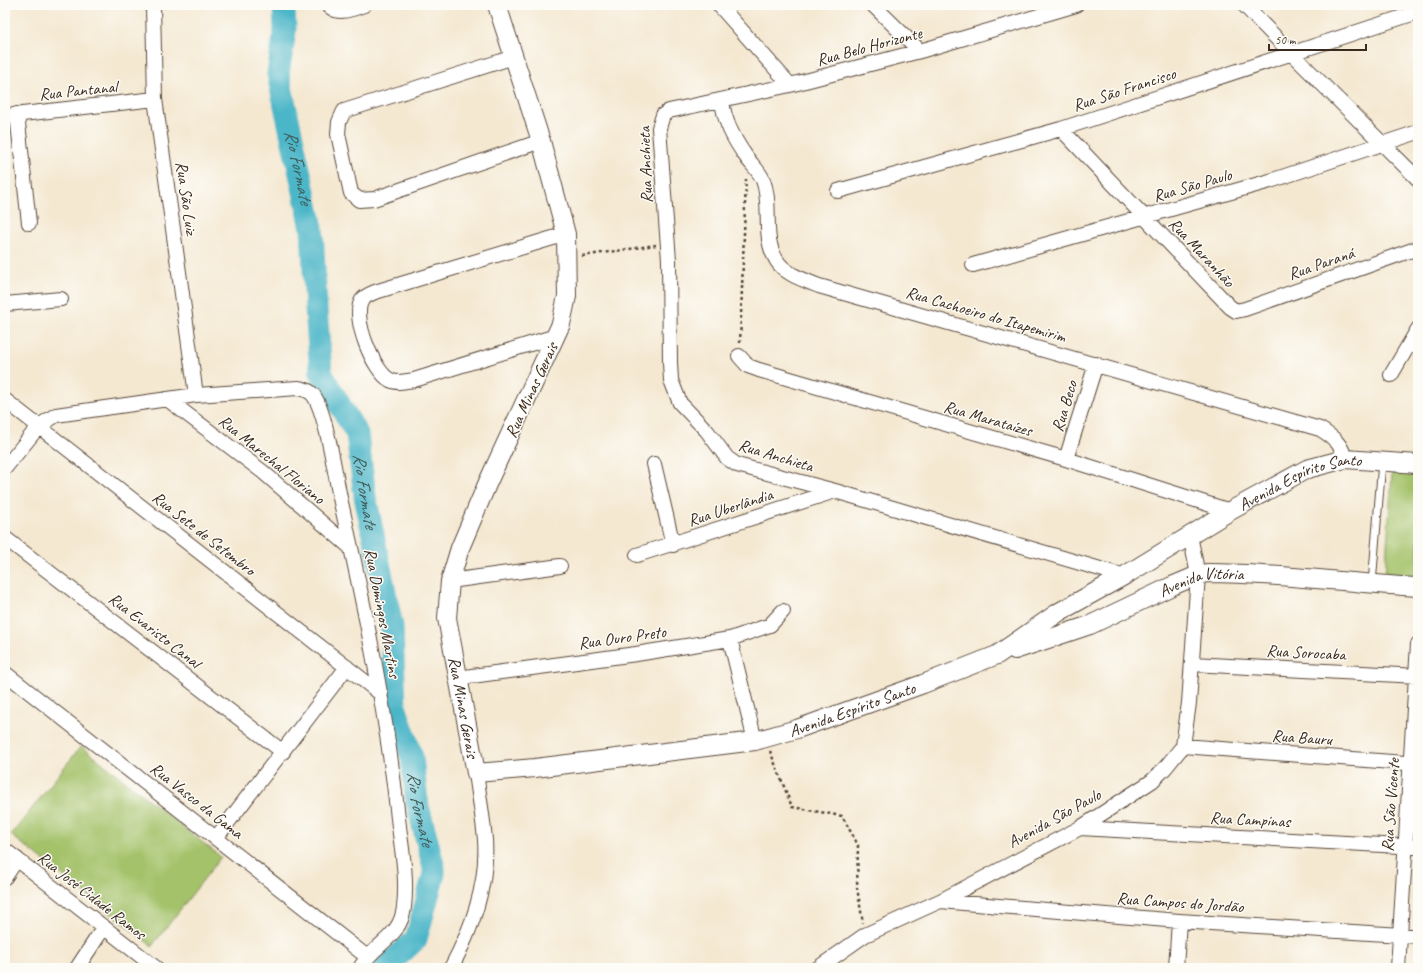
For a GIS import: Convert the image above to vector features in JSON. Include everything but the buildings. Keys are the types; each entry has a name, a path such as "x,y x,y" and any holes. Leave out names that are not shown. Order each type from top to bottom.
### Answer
{"street":[{"name":"Rua São Luiz","path":"152,5 155,99 196,395"},
{"path":"328,5 334,10 342,11 364,5"},
{"name":"Rua Minas Gerais","path":"476,773 457,678 447,618 450,581 460,548 488,482 561,324 567,296 566,234 542,141 497,5"},
{"path":"719,5 790,85"},
{"path":"873,5 920,52"},
{"name":"Rua Belo Horizonte","path":"669,111 790,85 920,52 1076,5"},
{"path":"1244,5 1290,53 1418,179"},
{"name":"Rua São Francisco","path":"838,191 1061,129 1418,12"},
{"path":"514,57 344,111 339,122 338,134 351,193 360,200 374,199 542,141"},
{"name":"Rua Pantanal","path":"11,115 155,99"},
{"name":"Rua Cachoeiro do Itapemirim","path":"722,100 723,113 728,126 747,158 763,179 767,192 768,234 775,258 784,269 795,276 819,286 1320,429 1334,437 1343,450 1345,459"},
{"name":"Rua Anchieta","path":"669,111 663,115 659,128 667,244 671,380 680,403 707,431 731,462 1124,576"},
{"path":"11,115 29,223"},
{"name":"Rua Maranhão","path":"1061,129 1230,307 1236,310"},
{"name":"Rua São Paulo","path":"973,265 1270,181 1418,132"},
{"path":"556,336 414,380 402,382 390,380 373,363 360,323 359,307 362,300 375,292 566,234"},
{"name":"Rua Paraná","path":"1236,310 1246,309 1418,248"},
{"path":"5,304 61,299"},
{"path":"1391,375 1418,329"},
{"name":"Rua Marataízes","path":"739,356 748,366 759,370 1066,459 1230,511"},
{"name":"Rua Beco","path":"1066,459 1096,364"},
{"name":"Rua Domingos Martins","path":"5,468 39,426 56,416 196,395 298,388 310,392 314,396 323,422 352,548 380,694 406,872 404,908 399,924 388,939 363,962"},
{"name":"Rua Marechal Floriano","path":"168,399 263,472 352,548"},
{"name":"Rua Sete de Setembro","path":"5,400 380,694"},
{"name":"Avenida Espírito Santo","path":"476,773 543,767 760,740 797,729 908,690 998,655 1059,612 1124,576 1230,511 1307,469 1345,459 1418,464"},
{"path":"654,464 673,545"},
{"name":"Rua Uberlândia","path":"637,555 673,545 835,491"},
{"path":"1183,746 1192,664 1198,575 1190,535"},
{"name":"Rua Evaristo Canal","path":"5,538 283,752"},
{"path":"450,581 560,566"},
{"name":"Avenida Vitória","path":"998,655 1071,632 1198,575 1214,573 1290,576 1418,587"},
{"name":"Rua Ouro Preto","path":"457,678 636,654 730,639 770,625 784,611"},
{"path":"1059,612 1058,622 1060,626 1071,632"},
{"path":"730,639 760,740"},
{"name":"Rua São Vicente","path":"1398,968 1400,934 1412,847 1418,644"},
{"name":"Rua Sorocaba","path":"1192,664 1417,676"},
{"path":"216,838 347,667"},
{"name":"Rua Vasco da Gama","path":"5,673 216,838 363,962"},
{"name":"Rua Bauru","path":"1183,746 1414,764"},
{"name":"Avenida São Paulo","path":"818,968 865,935 940,901 1080,828 1152,781 1183,746"},
{"path":"451,968 462,947 474,918 483,874 485,841 476,773"},
{"name":"Rua Campinas","path":"1080,828 1412,847"},
{"name":"Rua José Cidade Ramos","path":"5,850 156,968"},
{"path":"5,877 17,859"},
{"name":"Rua Campos do Jordão","path":"940,901 1179,921 1418,936"},
{"path":"1176,968 1179,921"},
{"path":"77,968 104,926"}],"lane":[{"path":"1372,584 1382,462"}],"path":[{"path":"739,356 747,158"},
{"path":"567,258 667,244"},
{"path":"760,740 792,807 842,816 858,845 857,888 865,935"}],"green space":[{"path":"1392,473 1418,474 1418,577 1385,575"},
{"path":"81,746 221,857 152,946 11,835"}],"waterway":[{"name":"Rio Formate","path":"284,5 285,31 278,74 312,228 321,373 357,434 365,496 392,626 395,707 412,757 417,802 434,868 434,874 416,939 385,968"}]}
